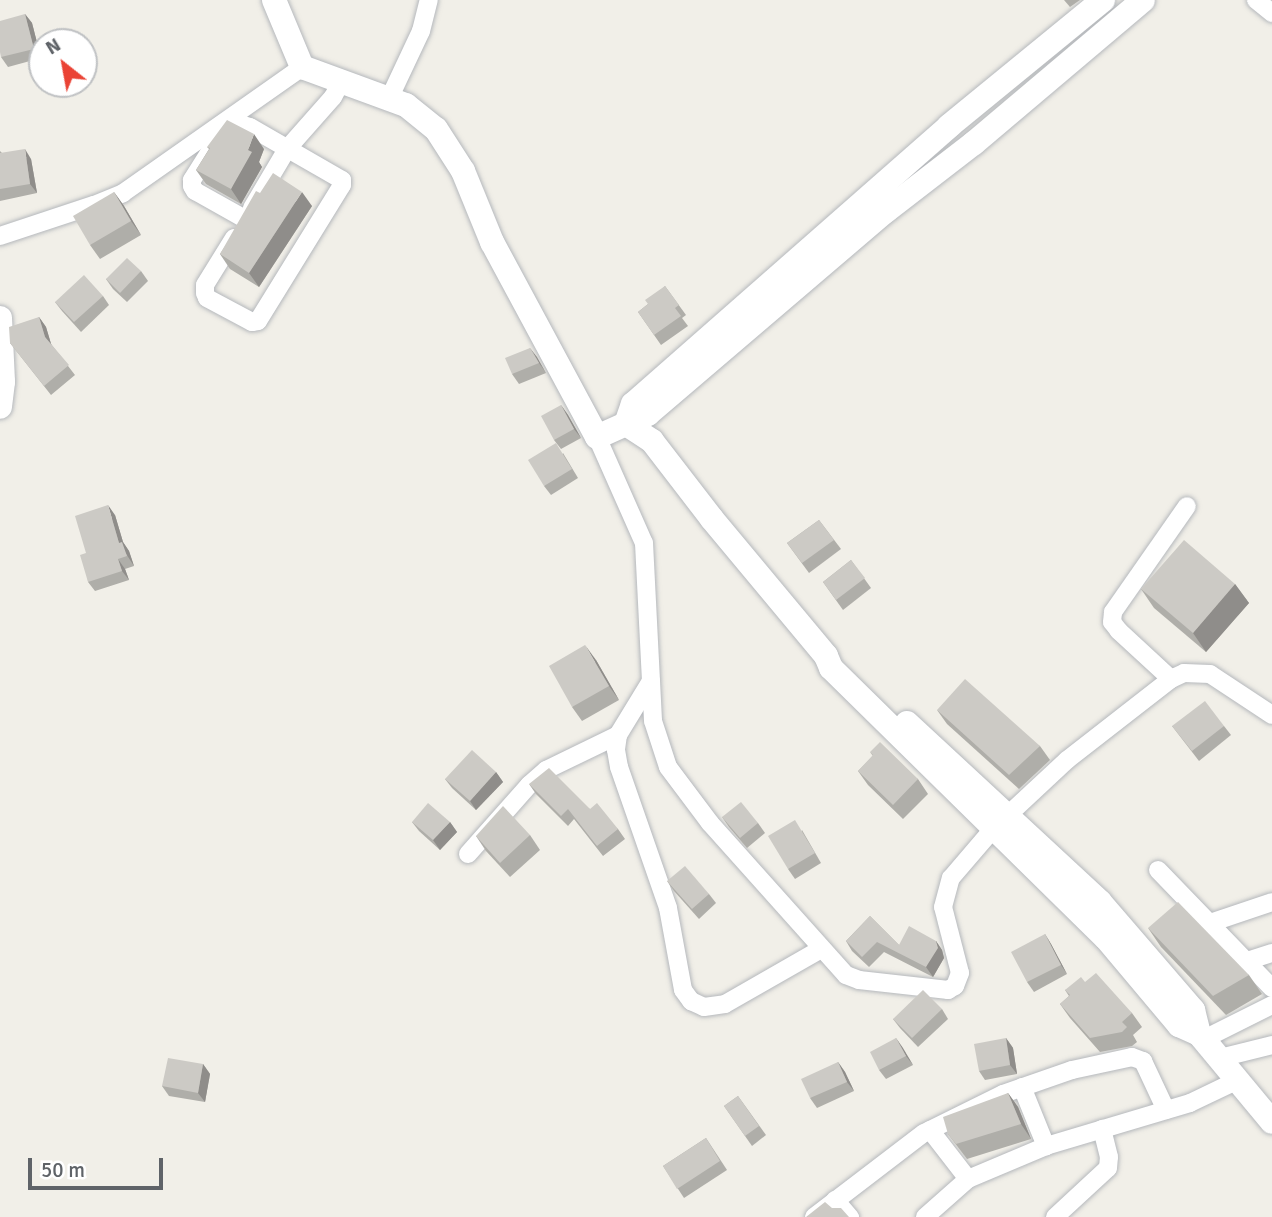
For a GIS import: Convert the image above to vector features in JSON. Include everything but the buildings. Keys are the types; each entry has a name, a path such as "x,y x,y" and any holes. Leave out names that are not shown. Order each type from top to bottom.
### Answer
{"street":[{"path":"274,0 302,67"},
{"path":"389,99 421,31 429,0"},
{"path":"626,424 633,404 652,387 949,126 1103,0"},
{"path":"597,437 648,414 886,211 974,142 1143,0"},
{"path":"1256,0 1272,13"},
{"path":"302,67 342,79 406,105 436,129 463,171 492,242 597,437 644,543 653,721 668,767 710,823 846,975 859,980 948,990 955,986 960,973 943,907 945,891 951,878 1001,822 1067,760 1171,679 1184,673 1210,674 1270,709"},
{"path":"0,236 123,193 302,67"},
{"path":"245,219 195,191 192,180 226,126 237,123 250,127 287,149 339,175 342,185 263,317 252,322 207,298 205,285 245,219 287,149 333,97 342,79"},
{"path":"0,318 3,382 0,407"},
{"path":"626,424 652,441 712,519 826,656 831,668 901,728 1092,909 1179,1025 1208,1044 1272,1045"},
{"path":"1171,679 1112,622 1113,612 1187,506"},
{"path":"468,854 529,785 546,770 618,735 651,681"},
{"path":"618,735 619,767 668,908 683,990 691,1001 704,1007 725,1004 821,948"},
{"path":"1158,870 1187,910 1210,923 1272,988"},
{"path":"1210,923 1272,902"},
{"path":"1092,909 1147,945 1193,1010 1208,1044 1272,1122"},
{"path":"1247,961 1272,953"},
{"path":"1208,1044 1272,1005"},
{"path":"814,1217 906,1143 1022,1087 1072,1070 1132,1057 1143,1061 1166,1110"},
{"path":"925,1217 968,1179 1046,1146 1190,1103 1238,1080"},
{"path":"1022,1087 1046,1146"},
{"path":"1055,1217 1108,1168 1109,1157 1102,1129"},
{"path":"930,1130 968,1179"},
{"path":"835,1200 850,1217"}]}
